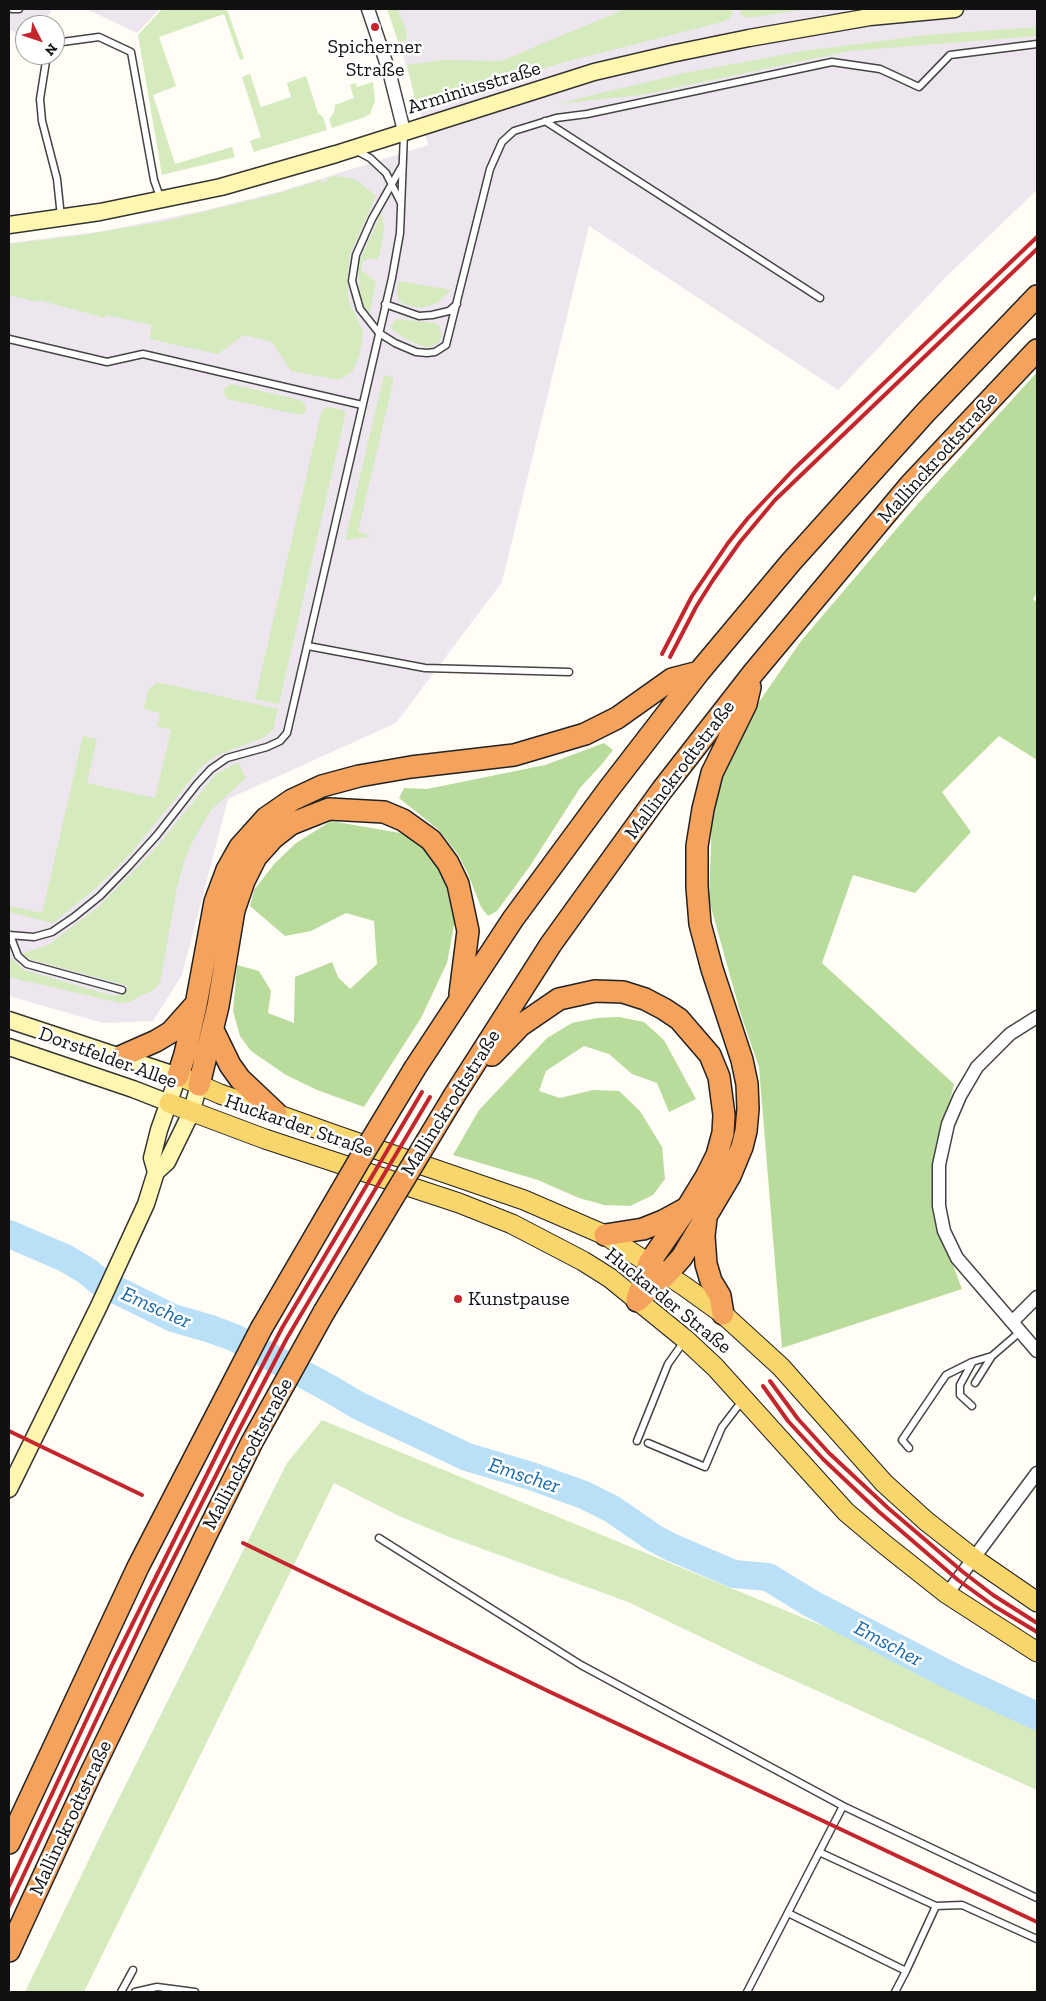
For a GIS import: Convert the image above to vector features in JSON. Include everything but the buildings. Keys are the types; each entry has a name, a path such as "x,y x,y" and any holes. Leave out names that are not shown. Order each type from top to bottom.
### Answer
{"highway":[{"name":"Mallinckrodtstraße","path":"9,1843 138,1567 261,1329 360,1159 415,1068 460,999 524,904 608,790 699,672 792,562 925,413 1037,296"},
{"name":"Mallinckrodtstraße","path":"9,1950 140,1669 252,1442 324,1312 454,1096 551,944 662,790 754,672 910,485 1037,350"},
{"path":"178,1076 196,1005 215,902 227,870 240,847 266,818 292,800 322,786 359,776 411,767 514,755 586,734 617,718 672,679 699,672"},
{"path":"605,1235 643,1229 663,1221 697,1213 730,1176 742,1147 748,1109 747,1084 742,1060 712,968 700,924 697,888 697,846 703,809 712,773 746,704 754,672"},
{"path":"200,1085 213,1030 234,910 244,881 256,857 273,838 291,824 329,810 384,812 403,820 431,840 448,863 458,884 468,931 460,999"},
{"path":"454,1096 521,1025 559,1000 595,991 623,992 645,999 664,1009 679,1019 693,1034 710,1055 719,1077 724,1115 723,1133 717,1155 706,1177 697,1213 682,1257 657,1269 637,1301"},
{"path":"122,1056 156,1042 171,1032 196,1005"},
{"path":"213,1030 230,1065 240,1080 276,1113"},
{"path":"697,1213 704,1236 706,1264 711,1281 720,1296 723,1314"}],"main road":[{"name":"Huckarder Straße","path":"178,1076 220,1094 524,1200 605,1235 723,1314 781,1367 884,1483 926,1521 973,1558 1037,1602"},
{"name":"Dorstfelder Allee","path":"168,1103 191,1113"},
{"name":"Huckarder Straße","path":"191,1113 459,1203 512,1224 583,1261 610,1278 686,1339 744,1398 846,1512 946,1594 1037,1652"}],"street":[{"path":"368,9 387,66 404,131"},
{"name":"Arminiusstraße","path":"9,225 62,218 222,187 594,72 671,54 870,17 955,9"},
{"path":"1037,1017 1010,1034 977,1067 960,1096 948,1124 939,1165 940,1206 944,1231 957,1258 1037,1351"},
{"name":"Dorstfelder Allee","path":"9,1020 178,1076"},
{"name":"Dorstfelder Allee","path":"9,1047 133,1089 168,1103"},
{"name":"Huckarder Straße","path":"156,1172 152,1158 178,1076"},
{"name":"Huckarder Straße","path":"9,1489 130,1242 146,1204 156,1172 167,1162 191,1113 200,1085"},
{"path":"1017,1326 1037,1298"},
{"path":"946,1594 1037,1473"}],"lane":[{"path":"12,9 18,9"},
{"path":"65,41 99,36 131,52 154,180 162,200"},
{"path":"402,166 358,249 352,271 354,291 360,309 379,334 394,343 416,352 435,352 446,345 495,154 502,142 514,131 545,121 587,114 832,62 880,69 919,87 950,55 1037,44"},
{"path":"46,65 40,99 42,121 57,179 62,218"},
{"path":"545,121 820,298"},
{"path":"9,935 34,938 52,932 74,917 100,896 129,866 211,769 227,758 267,747 280,741 287,733 395,262 401,204 404,131"},
{"path":"350,149 370,158 386,174 401,204"},
{"path":"385,304 419,316 449,311 457,304"},
{"path":"9,339 107,362 142,354 362,405"},
{"path":"308,646 425,668 569,672"},
{"path":"9,935 18,956 27,964 122,990"},
{"path":"975,1383 992,1356 1017,1326"},
{"path":"637,1441 668,1364 686,1339"},
{"path":"909,1448 902,1440 936,1387 946,1375 972,1362 992,1356"},
{"path":"972,1362 960,1384 960,1395 972,1406"},
{"path":"648,1443 705,1468 722,1427 744,1398"},
{"path":"379,1538 581,1665 843,1806 1037,1898"},
{"path":"747,1992 843,1806"},
{"path":"819,1852 936,1906 962,1905 1037,1940"},
{"path":"895,1992 936,1906"},
{"path":"788,1913 906,1971"},
{"path":"121,1992 133,1970"},
{"path":"134,1992 157,1987 195,1992"}],"shaded area":[{"path":"9,9 52,9 49,15 15,15 15,32 9,29"},
{"path":"86,9 160,9 137,33"},
{"path":"388,9 1037,9 1037,190 951,272 838,390 589,226 502,582 396,723 228,799 182,975 153,1021 103,1023 9,996 9,243 104,231 202,211 282,191 428,145 417,99"}],"green space":[{"path":"162,9 227,9 244,58 240,60 224,14 159,37 176,86 153,95 175,164 232,147 235,157 162,175 138,35"},
{"path":"387,9 398,9 407,33 406,39 402,43 399,44"},
{"path":"625,9 731,9 733,14 729,19 722,22 565,62 426,104 417,102 415,99 407,65 443,60 501,61"},
{"path":"739,9 808,9 748,18 741,15"},
{"path":"1037,27 1037,36 850,51 641,95 556,104 684,73 803,51 927,35"},
{"path":"250,74 261,107 291,97 287,83 306,76 318,113 323,117 327,130 254,152 250,141 261,137 242,77"},
{"path":"373,82 375,101 370,114 332,128 329,119 334,112 335,105 354,98 350,85 356,83 357,87"},
{"path":"335,176 350,178 359,182 376,196 350,254 347,280 349,302 363,331 359,357 352,372 339,380 291,371 272,342 244,335 218,354 149,339 152,325 106,315 105,318 39,300 38,302 9,295 9,244 76,236 165,221 269,196 321,180 322,183 327,181 327,178"},
{"path":"382,212 384,229 380,254 377,260 371,258 363,261 361,270 376,282 370,312 365,309 361,300 358,269 360,260"},
{"path":"399,281 451,290 437,303 422,308 415,307 403,304 398,299"},
{"path":"397,319 435,323 439,325 442,336 439,342 434,345 429,347 422,346 392,330 391,325"},
{"path":"1037,372 1037,593 1033,599 1037,603 1037,760 999,736 942,792 971,832 915,893 853,875 822,963 954,1084 936,1162 939,1227 962,1289 782,1348 759,1067 741,1015 709,900 713,791 757,705 801,641 916,506"},
{"path":"384,375 394,378 358,532 369,535 368,537 345,540"},
{"path":"231,384 300,400 304,402 305,413 300,415 227,399 224,389"},
{"path":"329,407 346,412 279,704 255,699 321,413 324,408"},
{"path":"157,682 278,709 273,730 263,738 217,755 201,767 131,853 96,888 53,923 9,912 9,906 42,913 83,736 97,739 87,783 155,798 171,730 157,726 160,713 144,709 148,690"},
{"path":"604,743 613,750 580,788 530,866 497,911 488,916 481,907 459,856 439,830 399,798 404,788 427,789 545,765"},
{"path":"238,762 246,778 211,810 185,859 177,888 160,983 153,990 129,1002 120,1003 9,977 9,956 24,970 113,996 125,993 128,986 26,958 21,954 48,945 97,908 154,850 216,774"},
{"path":"331,821 400,833 417,843 431,855 455,899 456,914 447,963 421,1018 364,1107 317,1090 286,1075 251,1051 240,1036 233,1011 237,965 259,971 271,991 268,1013 294,1023 295,977 332,962 338,977 350,989 377,964 374,921 346,913 311,931 285,936 250,906 254,890 275,863 296,843"},
{"path":"619,1017 644,1022 664,1040 696,1099 669,1112 657,1083 632,1074 609,1054 584,1046 546,1071 539,1091 560,1098 593,1090 619,1091 640,1111 662,1147 665,1179 653,1195 630,1206 604,1205 579,1198 538,1180 453,1155 479,1110 547,1038 572,1023 597,1018"},
{"path":"322,1420 828,1628 1037,1727 1037,1790 753,1662 628,1602 447,1536 399,1516 334,1483 84,1992 25,1992 108,1820 287,1463"}],"waterway":[{"name":"Emscher","path":"9,1234 65,1258 87,1271 100,1282 173,1318 235,1338 359,1406 467,1457 531,1476 584,1495 612,1509 654,1538 671,1547 734,1574 768,1577 812,1604 955,1678 1037,1716"}],"railway":[{"path":"662,654 692,596 728,543 748,518 794,469 1037,237"},
{"path":"670,657 696,607 713,580 740,542 775,500 1037,249"},
{"path":"9,1886 113,1663 231,1426 282,1328 422,1092"},
{"path":"9,1906 152,1601 239,1430 287,1338 430,1097"},
{"path":"770,1381 798,1419 829,1453 888,1508 963,1572 993,1595 1037,1623"},
{"path":"763,1386 788,1421 823,1459 878,1511 958,1580 994,1606 1037,1632"},
{"path":"9,1431 142,1495"},
{"path":"243,1543 548,1691 1037,1922"}],"place":[{"name":"Spicherner Straße","path":"375,27"},
{"name":"Kunstpause","path":"458,1299"}]}
